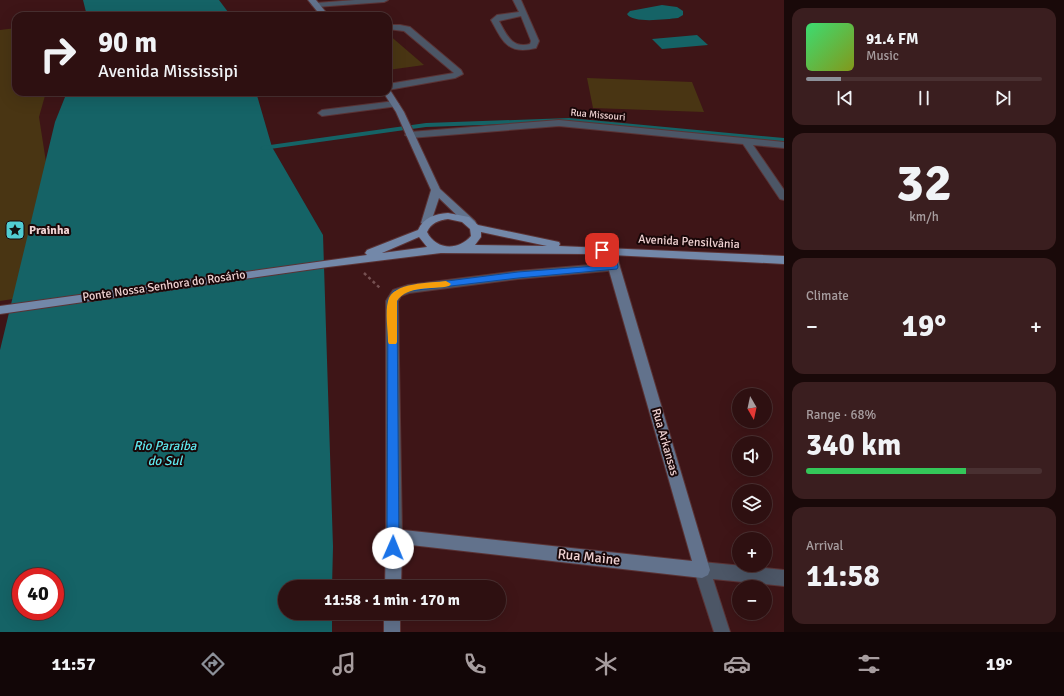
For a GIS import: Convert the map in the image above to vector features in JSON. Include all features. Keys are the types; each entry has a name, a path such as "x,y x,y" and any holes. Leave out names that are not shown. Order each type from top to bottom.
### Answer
{"main road":[{"name":"Avenida Pensilvânia","path":"351,260 424,227 432,219 448,216 461,218 473,225 542,242 593,250"},
{"path":"462,248 469,246 476,237 473,225"},
{"path":"424,227 424,237 427,242 441,249"},
{"name":"Avenida Pensilvânia","path":"351,260 441,249 448,250 462,248 593,250 784,260"},
{"name":"Ponte Nossa Senhora do Rosário","path":"0,310 351,260"}],"street":[{"path":"314,2 384,0"},
{"path":"517,0 535,41 533,46 528,48 516,48 511,46 495,20 500,17 522,14"},
{"path":"314,2 322,12"},
{"path":"392,27 400,26 407,29 459,74 455,76 392,86"},
{"path":"389,96 400,112 436,190 473,225"},
{"path":"322,113 394,104"},
{"name":"Rua Missouri","path":"409,132 559,123 746,140 784,145"},
{"path":"746,140 784,197"},
{"path":"424,227 436,190"},
{"name":"Rua Arkansas","path":"611,251 614,267 702,570 722,632"},
{"path":"393,580 392,300 397,293 408,289 518,275 614,267"},
{"name":"Rua Maine","path":"394,536 784,578"},
{"path":"392,620 392,632"}],"path":[{"path":"351,260 392,300"}],"shaded area":[{"name":"Prainha","path":"12,28 12,96 45,96 39,117 46,162 13,299 0,301 0,30"},
{"path":"392,37 424,65 392,69"},
{"path":"587,78 692,82 704,112 593,108"}],"water":[{"path":"83,0 219,0 228,12 86,12"},
{"path":"662,5 677,7 683,11 683,15 678,18 643,20 630,17 627,14 630,11"},
{"path":"697,35 708,45 662,49 652,39"},
{"name":"Rio Paraíba do Sul","path":"65,96 257,96 272,147 323,235 333,547 332,580 278,580 278,620 332,620 332,632 0,632 0,350 55,122"}],"waterway":[{"path":"263,148 426,125 569,120 784,140"}],"slow traffic":[{"path":"393,342 392,300 397,293 408,289 446,284"}],"place":[{"name":"Prainha","path":"15,230"}],"route":[{"path":"393,548 392,300 397,293 408,289 518,275 614,267 611,251 602,250"}]}
